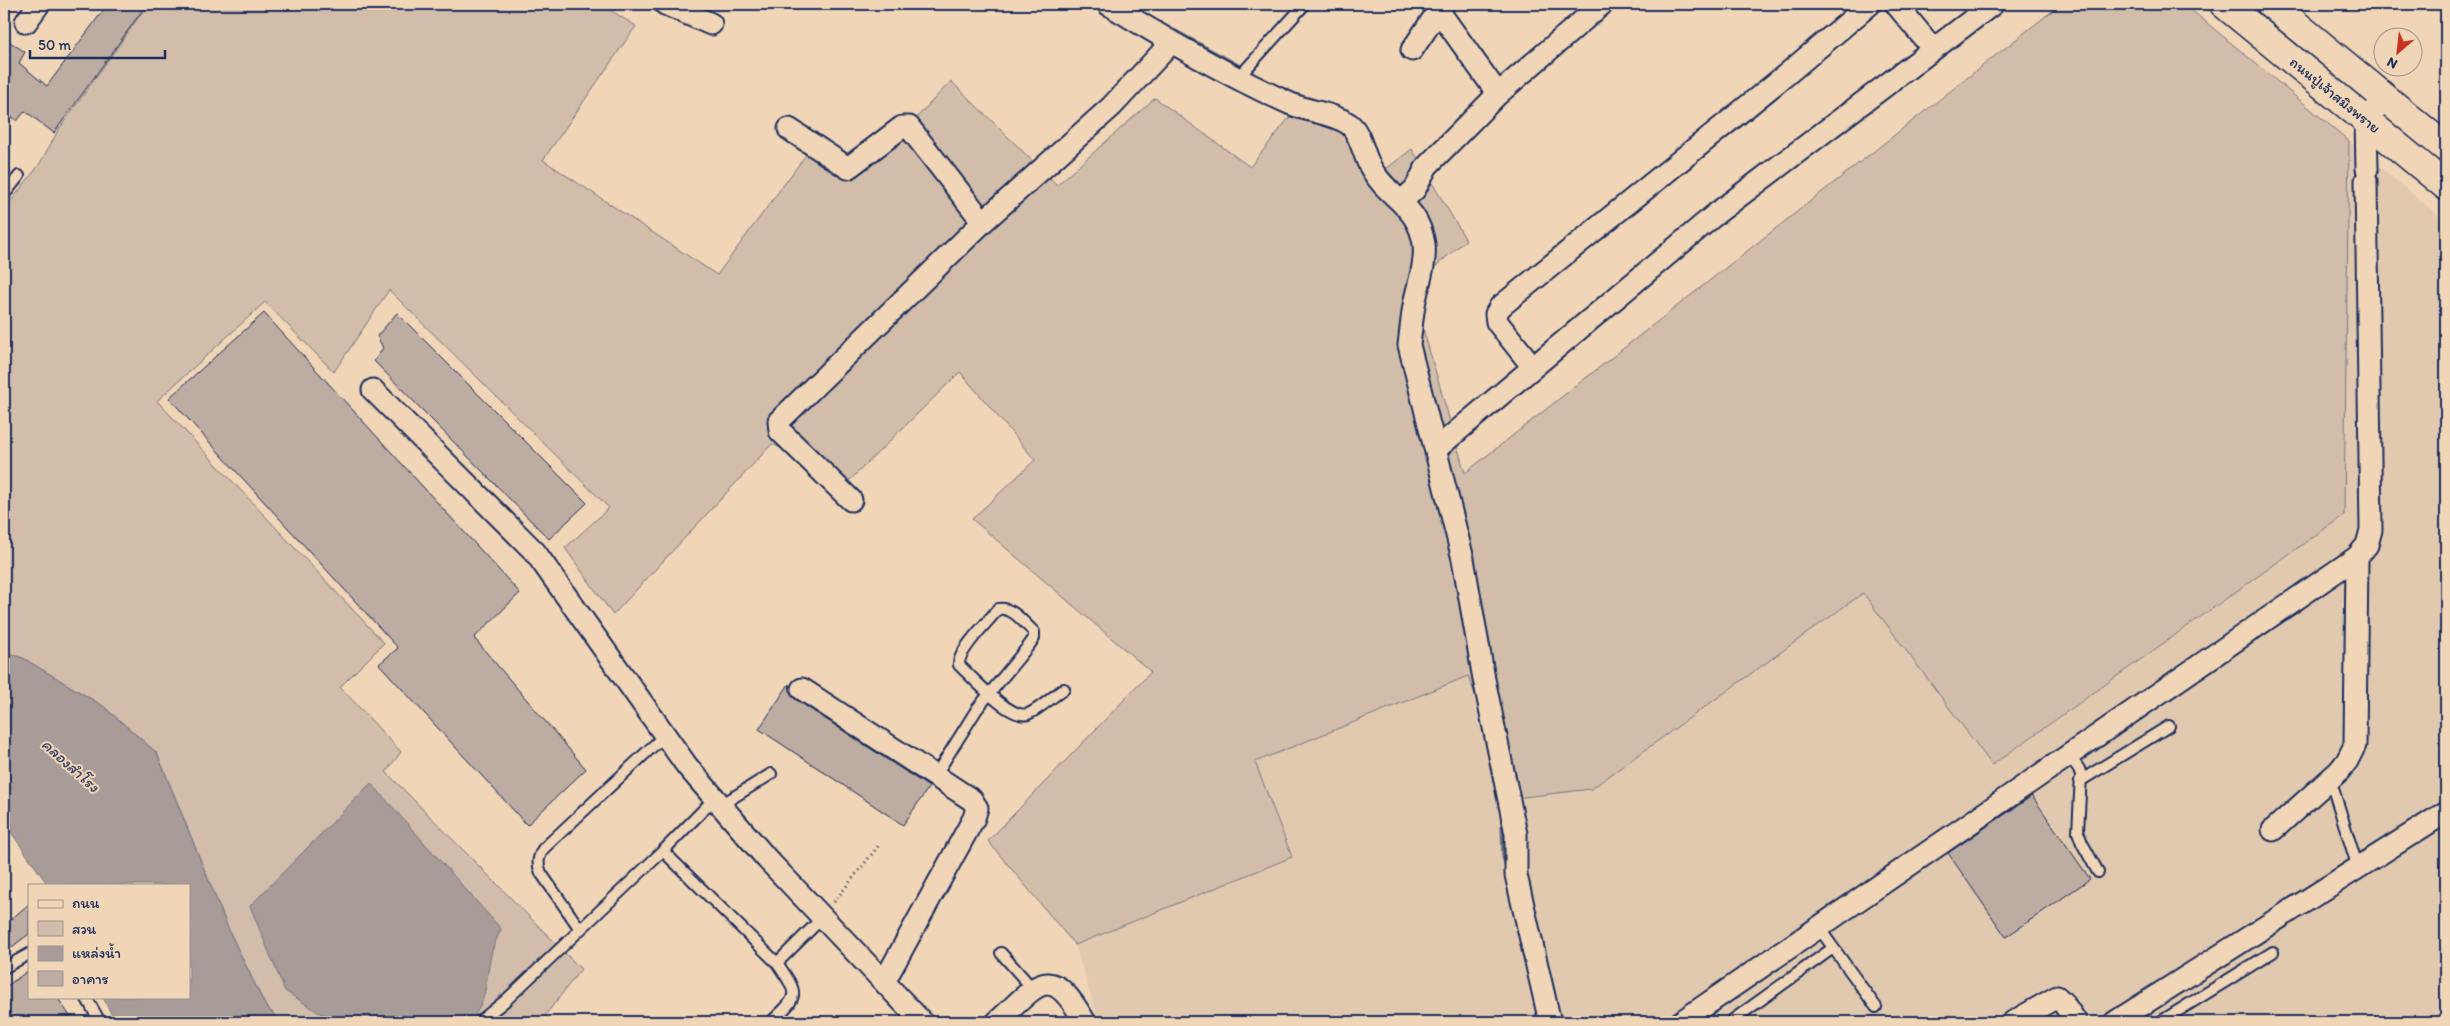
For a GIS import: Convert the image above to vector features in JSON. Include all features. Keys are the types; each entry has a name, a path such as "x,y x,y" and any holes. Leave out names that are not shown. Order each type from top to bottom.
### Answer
{"main road":[{"name":"ถนนปู่เจ้าสมิงพราย","path":"2224,4 2446,186"},
{"name":"ถนนปู่เจ้าสมิงพราย","path":"2285,8 2385,98 2445,144"}],"street":[{"path":"26,22 39,4"},
{"path":"665,4 711,24"},
{"path":"1108,4 1171,43 1243,71 1293,105 1348,124 1356,132 1371,168 1379,180 1406,197 1415,216 1424,245 1424,257 1412,315 1409,345 1443,443 1484,679 1516,834 1516,874 1550,1022"},
{"path":"1406,197 1427,166 1498,94 1602,4"},
{"path":"1533,367 1497,322 1496,314 1500,307 1787,74 1870,4"},
{"path":"1896,4 1933,49"},
{"path":"1443,443 1717,213 1994,4"},
{"path":"1412,50 1440,7 1498,94"},
{"path":"852,500 780,431 779,421 982,222 1111,107 1171,43"},
{"path":"1681,1022 2357,556 2367,545 2371,530 2366,120 2385,98"},
{"path":"789,130 848,168 902,127 909,127 982,222"},
{"path":"373,390 535,552 687,766 768,859 922,1022"},
{"path":"2273,830 2348,761 2355,745 2357,556"},
{"path":"802,689 972,800 977,808 974,818 884,982"},
{"path":"2115,1022 2446,812"},
{"path":"997,1022 1033,989 1042,984 1051,983 1059,987 1084,1022"},
{"path":"2013,1022 2056,997 2064,1004 2076,1022"}],"lane":[{"path":"1243,71 1304,4"},
{"path":"4,195 19,176"},
{"path":"935,776 964,727 989,693 1034,638 1034,632 1010,610 998,609 958,660 960,666 989,693 1011,712 1019,716 1030,713 1064,689"},
{"path":"2080,781 2169,726"},
{"path":"580,929 541,873 538,865 539,857 544,850 665,735"},
{"path":"2069,755 2079,769 2078,832 2098,872"},
{"path":"479,1022 719,801 771,774"},
{"path":"2330,779 2358,868"},
{"path":"664,851 777,963 794,987 794,997 788,1007 771,1022"},
{"path":"777,963 823,917"},
{"path":"1819,928 1876,1007"},
{"path":"1730,1022 1833,948"},
{"path":"2160,1022 2273,952"},
{"path":"1001,953 1033,989"},
{"path":"4,968 28,955"},
{"path":"87,998 100,1022"}],"path":[{"path":"823,917 880,844"}],"shaded area":[{"path":"2349,141 2446,222 2446,1022 1099,1022 1075,945 1291,857 1254,762 1468,676 1515,798 1591,789 1863,592 1993,765 2344,515"}],"green space":[{"path":"148,4 600,4 636,26 543,160 717,275 814,144 869,168 951,81 1057,185 1155,98 1250,167 1304,99 1342,131 1374,178 1412,149 1466,240 1427,274 1420,318 1465,473 2061,4 2184,4 2349,141 2344,515 1992,765 1863,593 1591,789 1515,798 1468,676 1255,762 1292,857 1075,945 988,841 1151,672 972,519 1035,460 960,372 850,480 772,444 613,615 565,548 609,508 389,290 334,372 265,302 157,401 384,643 340,687 401,752 386,772 581,969 540,1022 281,1022 265,1005 230,933 157,753 103,706 23,658 4,652 4,210 39,165 59,129"}],"water":[{"name":"คลองสำโรง","path":"4,652 23,658 103,706 157,753 230,933 265,1005 281,1022 115,1022 103,998 190,998 190,884 47,884 4,822 4,807 11,787 4,784"},
{"path":"371,783 501,929 492,951 480,1007 468,1022 354,1022 320,1013 285,991 250,906"}],"building":[{"path":"108,4 147,4 54,133 25,111 17,121 4,110 4,38 25,52 19,63 47,86"},
{"path":"264,313 520,593 474,638 586,769 527,825 379,664 398,648 169,398"},
{"path":"397,313 587,503 549,539 374,361 383,348 377,336"},
{"path":"789,684 791,694 795,699 929,787 903,825 759,729"},
{"path":"2032,796 2090,879 2006,937 1948,853"},
{"path":"28,905 28,935 4,953 4,925"},
{"path":"28,971 28,998 58,998 74,1022 4,1022 4,988"}],"waterway":[{"path":"1175,32 1241,68"},
{"path":"1380,166 1402,190"},
{"path":"1503,819 1504,856 1507,867"}]}
